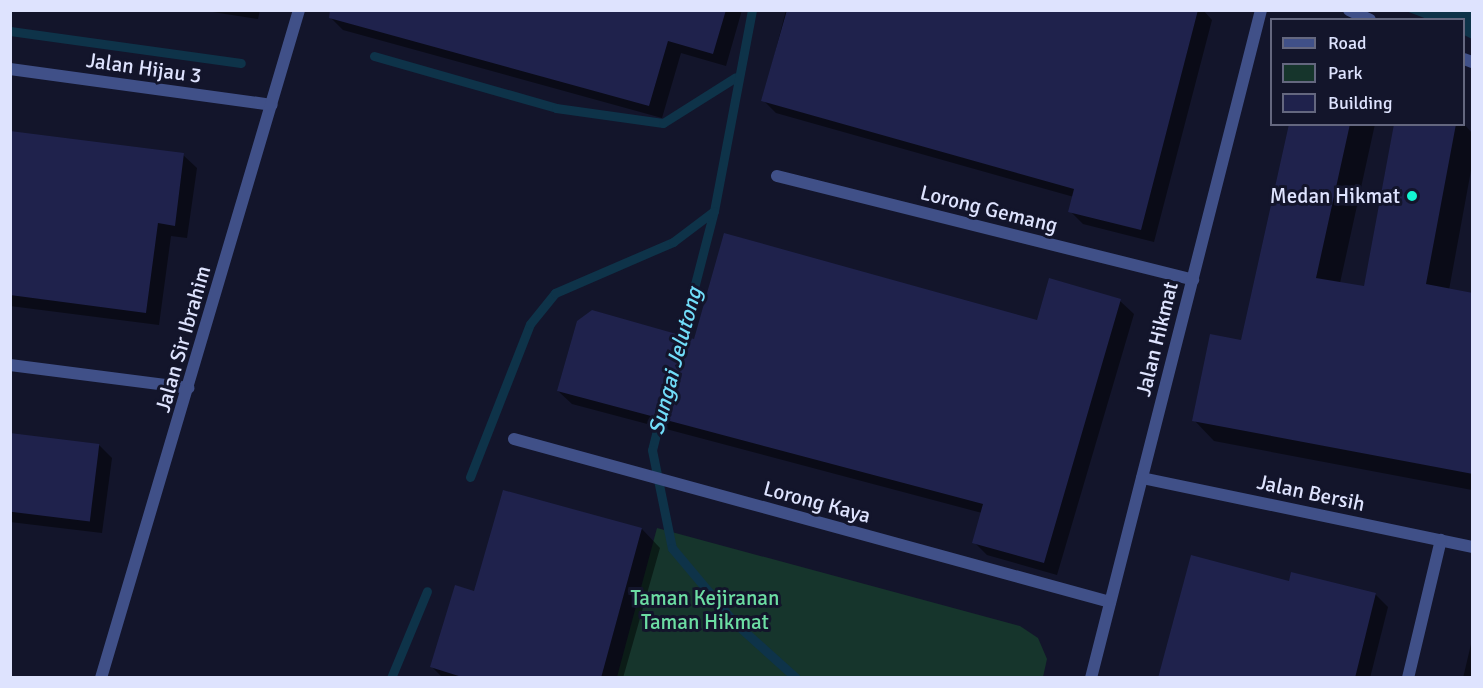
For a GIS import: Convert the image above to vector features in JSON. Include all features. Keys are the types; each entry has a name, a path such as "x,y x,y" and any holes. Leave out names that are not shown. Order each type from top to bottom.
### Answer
{"street":[{"name":"Jalan Sir Ibrahim","path":"101,678 189,388 299,10"},
{"name":"Jalan Hikmat","path":"1091,678 1261,10"},
{"path":"1349,10 1366,18"},
{"name":"Jalan Hijau 3","path":"10,69 272,105"},
{"name":"Lorong Gemang","path":"777,176 1193,280"},
{"path":"10,365 189,388"},
{"name":"Lorong Kaya","path":"514,439 1110,602"},
{"name":"Jalan Bersih","path":"1142,478 1473,547"},
{"path":"1408,678 1441,540"}],"green space":[{"name":"Taman Kejiranan Taman Hikmat","path":"657,528 1020,626 1038,638 1047,659 1043,677 617,677"}],"water":[{"path":"1406,11 1472,11 1472,39 1465,36 1465,18 1424,18"}],"building":[{"path":"330,10 726,10 713,54 668,41 649,106 329,18"},
{"path":"787,10 1198,10 1141,230 1068,212 1074,189 761,101"},
{"path":"1289,126 1350,126 1316,278 1364,286 1394,126 1456,126 1426,284 1473,293 1473,474 1192,421 1210,334 1241,340"},
{"path":"10,131 184,153 175,226 158,223 146,313 10,295"},
{"path":"724,233 1037,320 1049,278 1121,299 1044,563 972,543 983,504 557,391 577,321 592,310 694,339"},
{"path":"10,433 99,444 90,521 10,512"},
{"path":"503,490 642,528 601,678 465,678 430,667 455,585 474,591"},
{"path":"1191,555 1289,581 1291,572 1376,593 1355,678 1158,678"}],"waterway":[{"name":"Sungai Jelutong","path":"679,346 714,211 752,10"},
{"path":"10,31 241,63"},
{"path":"374,56 556,108 663,123 736,77"},
{"name":"Sungai Jelutong","path":"470,477 530,324 555,293 673,242 714,211"},
{"name":"Sungai Jelutong","path":"663,406 652,450 672,548 735,623 796,678"},
{"name":"Sungai Jelutong","path":"391,678 427,591"}],"place":[{"name":"Medan Hikmat","path":"1412,196"}]}
